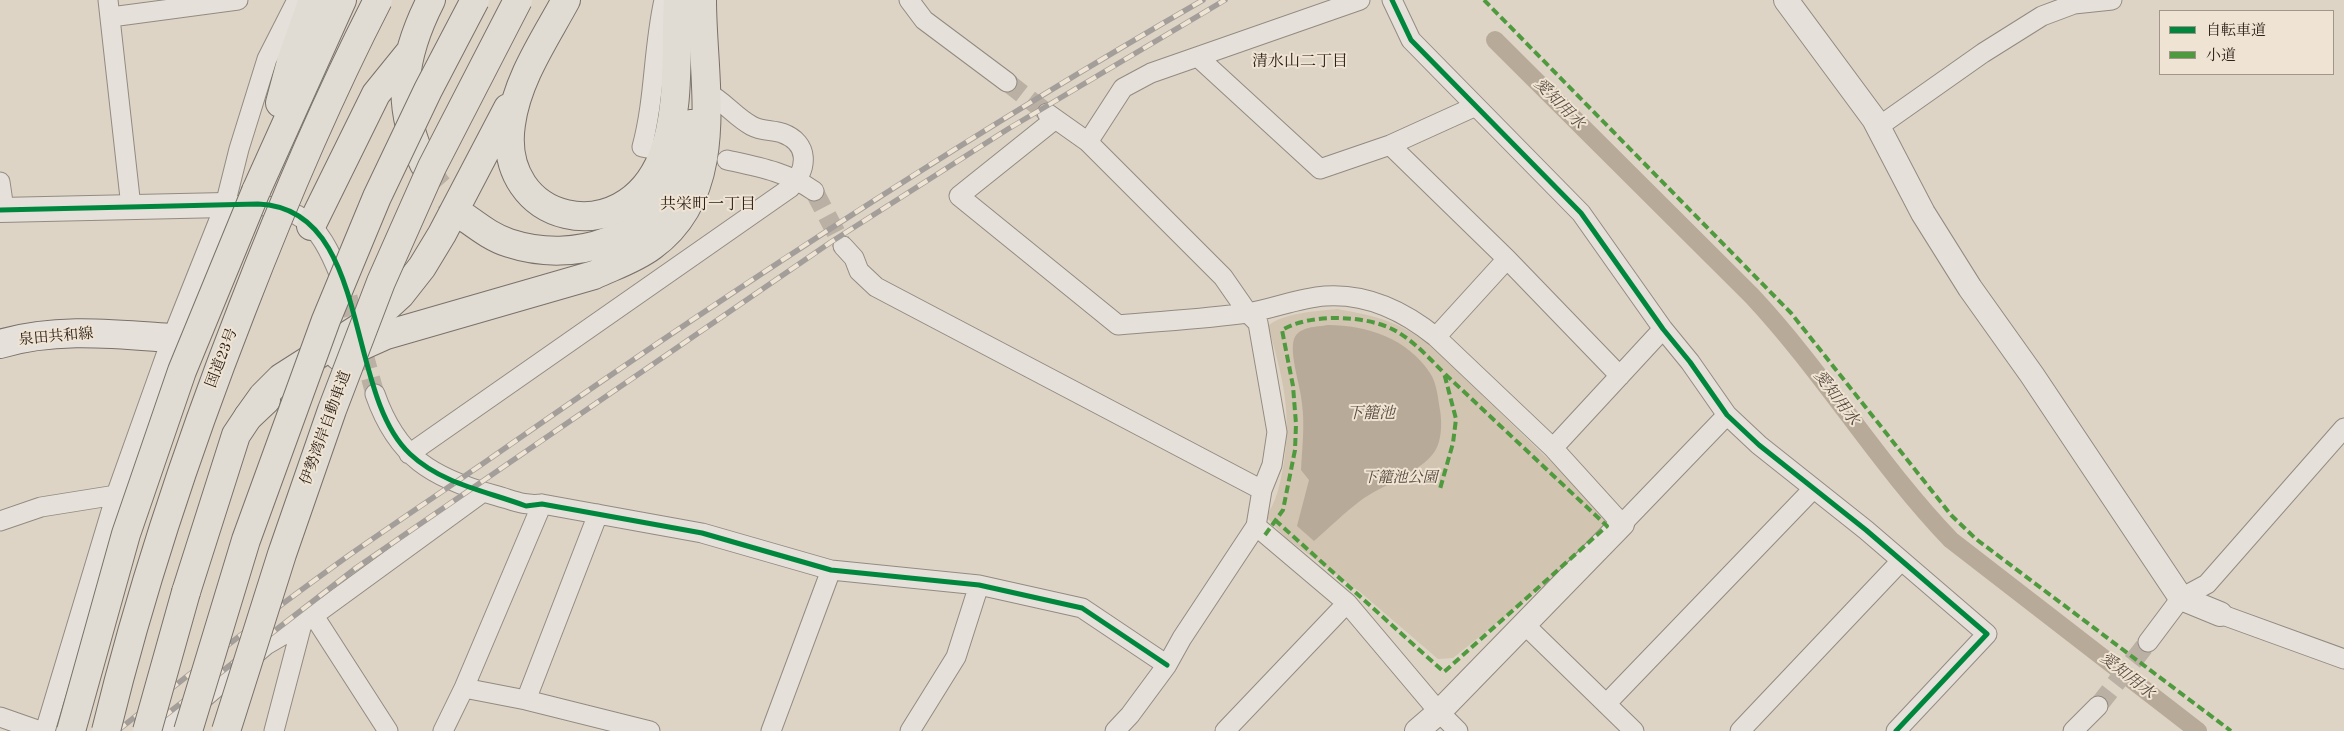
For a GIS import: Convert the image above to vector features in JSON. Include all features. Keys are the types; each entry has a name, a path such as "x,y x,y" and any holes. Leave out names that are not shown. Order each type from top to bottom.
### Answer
{"highway":[{"path":"256,191 291,62 313,0"},
{"name":"国道23号","path":"71,731 126,534 173,398 256,191 342,0"},
{"name":"国道23号","path":"106,731 159,540 210,391 282,204 334,86 378,0"},
{"path":"424,164 414,143 404,98 410,52 416,30 430,0"},
{"path":"188,731 246,540 326,320 377,197 428,90 475,0"},
{"name":"伊勢湾岸自動車道","path":"226,731 282,554 332,410 381,282 432,167 518,0"},
{"path":"147,731 186,592 236,435 263,396 281,378 375,318 400,295 422,267 442,234 566,0"},
{"path":"526,73 510,124 510,144 513,162 520,181 532,195 546,206 565,214 584,217 604,214 621,208 636,196 651,178 668,138 674,111 678,0"},
{"path":"466,218 485,232 508,243 530,248 572,251 609,242 627,233 660,206 680,171 687,149 691,99 689,0"},
{"path":"248,417 290,382 324,363 386,335 594,274 626,261 651,246 670,230 685,211 696,189 705,143 706,92 702,0"},
{"path":"311,226 376,94 410,52"}],"main road":[{"name":"泉田共和線","path":"0,344 14,340 88,332 172,338"}],"street":[{"path":"131,207 110,8 238,0"},
{"path":"45,731 116,495 172,338 225,205 239,149 267,59 297,0"},
{"path":"647,148 658,24 664,0"},
{"path":"910,0 924,20 1007,82"},
{"path":"1088,142 1123,88 1151,73 1199,58 1360,0"},
{"path":"1392,0 1411,40 1581,213 1727,415 1759,445 1901,560 1987,634 1896,731"},
{"path":"1786,0 1874,119 1923,213 1970,288 2032,375 2181,598 2344,659"},
{"path":"1878,127 1983,54 2042,16 2074,4 2112,0"},
{"path":"1199,58 1320,169 1390,145 1476,106"},
{"path":"409,454 790,188 798,179 803,169 804,157 792,138 780,132 753,128 719,98 706,92"},
{"path":"1115,731 1130,715 1167,665 1182,638 1256,526 1262,490 1272,465 1277,432 1258,323 1248,313 1223,277 1088,142 1050,116 959,196 1118,325 1248,313 1325,296 1356,298 1381,303 1420,324 1436,337 1553,448 1622,524"},
{"path":"1390,145 1508,259 1620,376"},
{"path":"727,160 770,169 798,179 814,191"},
{"path":"0,182 2,210 271,205 301,217 321,236 331,253 348,297"},
{"path":"842,246 854,258 859,271 876,287 1262,490"},
{"path":"1436,337 1508,259"},
{"path":"1553,448 1663,329"},
{"path":"375,394 383,416 396,438 409,454 436,474 483,492 526,506 542,504 702,533 831,570 979,584 1082,608 1167,665"},
{"path":"1417,731 1439,712 1727,415"},
{"path":"2148,642 2181,598 2207,584 2344,428"},
{"path":"1606,704 1813,489"},
{"path":"164,731 266,645 308,620 483,492"},
{"path":"0,521 41,507 116,495"},
{"path":"443,731 464,688 542,504"},
{"path":"526,700 598,514"},
{"path":"1256,526 1347,602 1439,712 1458,731"},
{"path":"1740,731 1901,560"},
{"path":"771,731 831,570"},
{"path":"910,731 956,657 979,584"},
{"path":"1225,731 1347,602"},
{"path":"274,731 308,620"},
{"path":"308,620 388,731"},
{"path":"1524,624 1634,731"},
{"path":"464,688 526,700 650,731"},
{"path":"2073,731 2098,706"},
{"path":"0,716 40,731"}],"green space":[{"name":"下籠池公園","path":"1337,309 1363,314 1395,324 1428,343 1611,520 1612,531 1453,658 1438,659 1360,592 1286,538 1266,517 1280,484 1287,426 1278,360 1268,326 1291,315"}],"water":[{"name":"下籠池","path":"1328,325 1357,328 1385,336 1410,351 1421,361 1430,373 1437,391 1441,415 1441,431 1437,447 1429,459 1411,472 1360,501 1314,541 1297,526 1309,480 1301,470 1303,412 1293,346 1296,335 1304,329"}],"waterway":[{"name":"愛知用水","path":"1495,40 1752,296 1803,356 1899,481 1951,540 2198,731"}],"tunnel":[{"path":"1007,82 1047,113"},
{"path":"424,164 436,184 466,218"},
{"path":"814,191 843,246"},
{"path":"348,297 375,394"},
{"path":"2098,706 2148,642"}],"railway":[{"path":"117,731 348,556 596,385 852,214 1026,105 1203,0"},
{"path":"145,731 356,568 831,242 1008,129 1225,0"}],"marked path":[{"path":"1484,0 1791,313 1951,515 1976,539 2231,731"},
{"path":"1265,535 1283,510 1295,450 1296,424 1293,386 1282,330 1307,321 1322,319 1338,318 1369,321 1401,334 1444,373"},
{"path":"1275,520 1444,672 1607,526 1444,373 1456,419 1453,443 1440,489"}],"cycle path":[{"path":"1392,0 1411,40 1581,213 1727,415 1759,445 1866,530 1987,634 1896,731"},
{"path":"0,210 258,204 295,213 321,236 339,269 352,308 374,390 389,426 410,454 436,473 465,486 526,506 542,504 702,533 831,570 979,585 1082,608 1167,665"}],"district":[{"name":"清水山二丁目","path":"1300,62"},
{"name":"共栄町一丁目","path":"708,205"}]}
